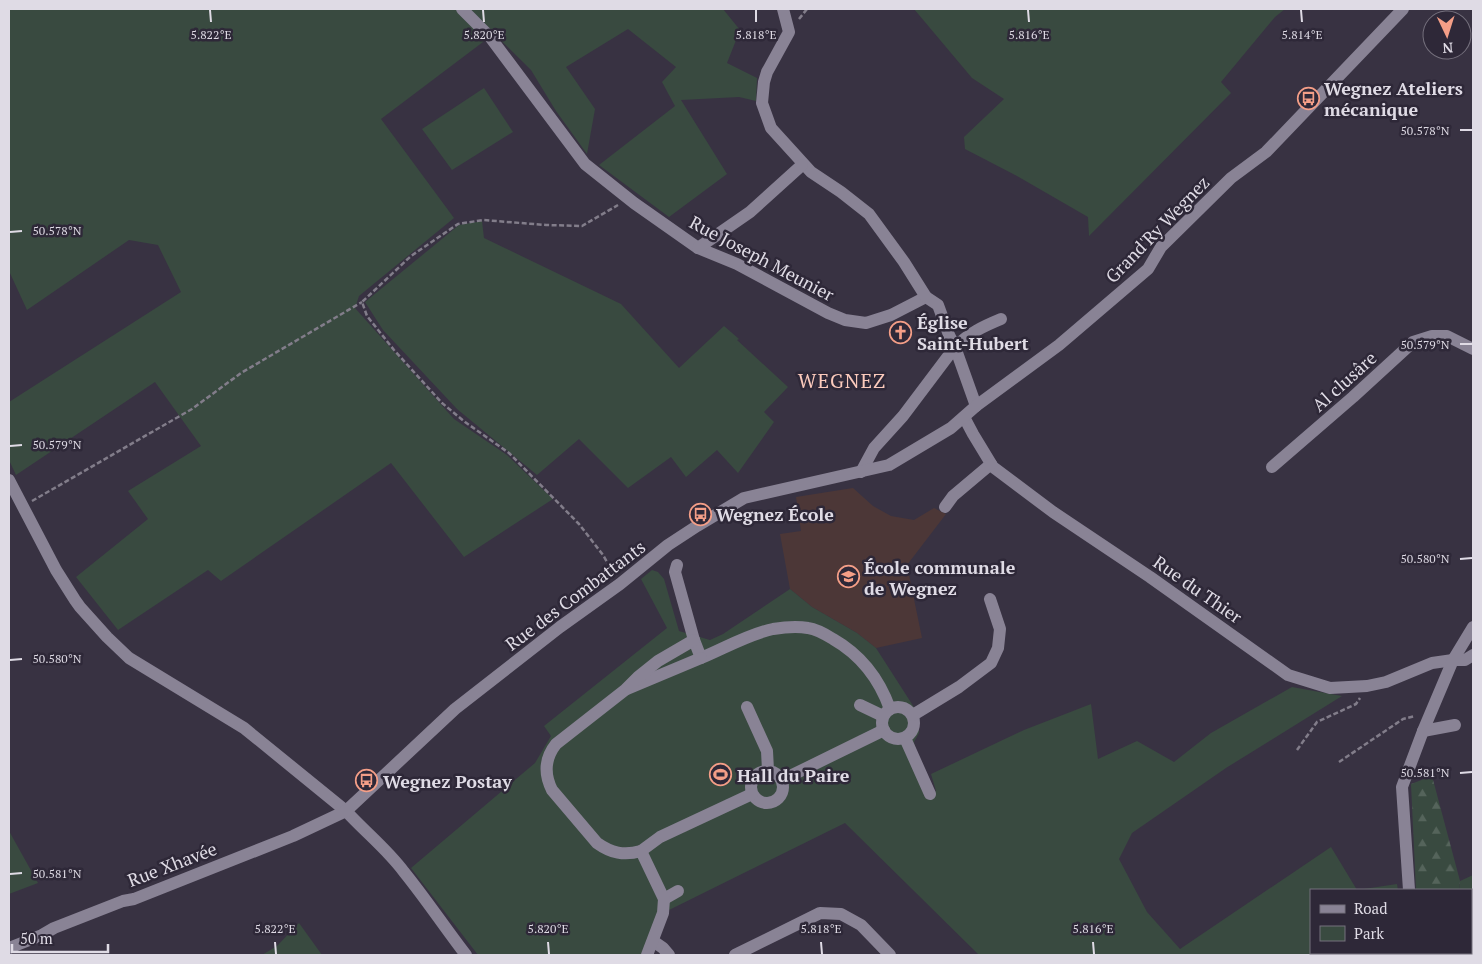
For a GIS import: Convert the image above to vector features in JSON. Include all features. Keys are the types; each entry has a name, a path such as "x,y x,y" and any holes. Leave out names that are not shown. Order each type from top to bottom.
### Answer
{"street":[{"name":"Rue Joseph Meunier","path":"462,9 490,37 585,164 628,198 698,248 737,264 790,294 845,320 866,323 891,315 926,297"},
{"path":"782,9 789,32 767,72 762,103 771,128 802,165 842,192 869,214 926,297 938,304 976,406"},
{"name":"Grand'Ry Wegnez","path":"861,472 889,465 951,428 976,406 1059,345 1148,269 1161,247 1231,178 1266,152 1403,9"},
{"path":"698,248 750,212 802,165"},
{"path":"861,472 874,448 903,416 955,347 964,338 1001,318"},
{"name":"Al clusâre","path":"1272,468 1413,342 1432,336 1447,336 1473,349"},
{"name":"Rue du Thier","path":"964,418 991,464 1053,512 1150,577 1288,675 1330,688 1367,686 1386,682 1432,663 1465,660 1473,655"},
{"path":"945,507 953,496 991,464"},
{"name":"Rue des Combattants","path":"346,810 455,708 560,627 620,584 668,545 744,498 861,472"},
{"path":"9,480 56,570 80,607 121,651 129,658 244,728 346,810 377,840 404,871 466,955"},
{"path":"668,545 677,565 675,572 698,648"},
{"path":"913,715 959,687 992,663 998,648 1000,629 990,599"},
{"path":"752,794 660,837 641,851 629,854 616,853 606,850 597,843 552,790 548,782 547,766 551,751 556,744 625,690 658,661 698,648 766,631 790,627 809,628 835,640 860,659 873,674 884,693 886,712 882,721 884,730 896,739 905,738 913,730 913,715 905,708 895,706 886,712 860,706"},
{"path":"1409,889 1402,787 1453,660 1473,627"},
{"path":"625,690 698,648"},
{"path":"748,707 768,751 768,770"},
{"path":"1423,731 1455,725"},
{"path":"782,780 884,730"},
{"path":"905,738 930,794"},
{"path":"768,770 776,773 782,780 784,785 780,796 772,803 760,802 752,794 750,784 755,776 763,771 768,770"},
{"name":"Rue Xhavée","path":"9,948 42,935 54,928 123,901 134,899 292,836 346,810"},
{"path":"641,851 664,900 663,913 648,955"},
{"path":"664,900 678,891"},
{"path":"735,955 820,912 841,914 861,925 890,955"},
{"path":"653,941 669,955"}],"path":[{"path":"22,506 192,409 241,373 362,302 411,256 458,224 483,220 582,226 628,198"},
{"path":"362,302 367,316 394,350 442,403 509,453 579,524 603,555 620,584"},
{"path":"1298,750 1317,722 1356,704 1367,686"},
{"path":"1340,762 1403,719 1431,711"}],"shaded area":[{"name":"École communale de Wegnez","path":"853,488 873,506 891,516 914,520 934,508 946,514 907,565 922,638 876,648 857,633 812,607 790,589 780,534 801,531 796,497"}],"green space":[{"path":"9,9 457,9 487,39 381,119 454,218 359,296 355,308 454,419 507,455 553,499 464,557 391,463 221,581 208,570 118,630 76,577 148,519 128,491 201,446 155,382 16,475 9,460 9,402 181,292 158,245 129,240 27,310 9,271"},
{"path":"469,9 723,9 740,30 727,63 757,78 756,101 739,97 681,100 727,174 669,217 599,165 675,106 662,82 676,67 628,29 566,67 595,109 587,154 556,111 531,70"},
{"path":"914,9 1285,9 1275,17 1221,82 1231,93 1089,236 1088,217 1017,176 965,149 964,137 1004,99 972,78"},
{"path":"484,88 513,132 452,170 422,129"},
{"path":"482,221 484,238 621,304 679,368 724,326 788,387 764,412 774,422 738,473 717,450 686,477 671,457 628,488 579,439 537,475 457,409 383,330 365,302 459,225"},
{"path":"652,570 658,572 664,579 679,631 710,640 723,634 790,589 812,607 857,633 876,648 919,715 919,733 914,742 923,779 924,796 936,791 931,774 1024,730 1091,704 1098,759 1137,741 1174,762 1211,733 1292,687 1342,696 1226,768 1132,833 1119,859 1147,912 1180,949 1331,847 1356,889 1310,889 1310,954 1408,955 979,955 845,823 663,913 647,955 478,955 411,868 535,763 551,736 544,726 667,628 641,579"},
{"path":"1432,776 1460,881 1459,889 1416,889 1411,784"},
{"path":"9,831 38,883 9,894"},
{"path":"1473,875 1473,934 1472,889 1459,889 1460,881"},
{"path":"1397,884 1398,889 1364,889"},
{"path":"299,923 322,955 262,955 277,946"}],"place":[{"name":"Wegnez Ateliers mécanique","path":"1308,98"},
{"name":"Église Saint-Hubert","path":"901,332"},
{"name":"Wegnez École","path":"700,514"},
{"name":"École communale de Wegnez","path":"848,577"},
{"name":"Hall du Paire","path":"721,775"},
{"name":"Wegnez Postay","path":"367,781"}],"district":[{"name":"WEGNEZ","path":"842,380"}]}
